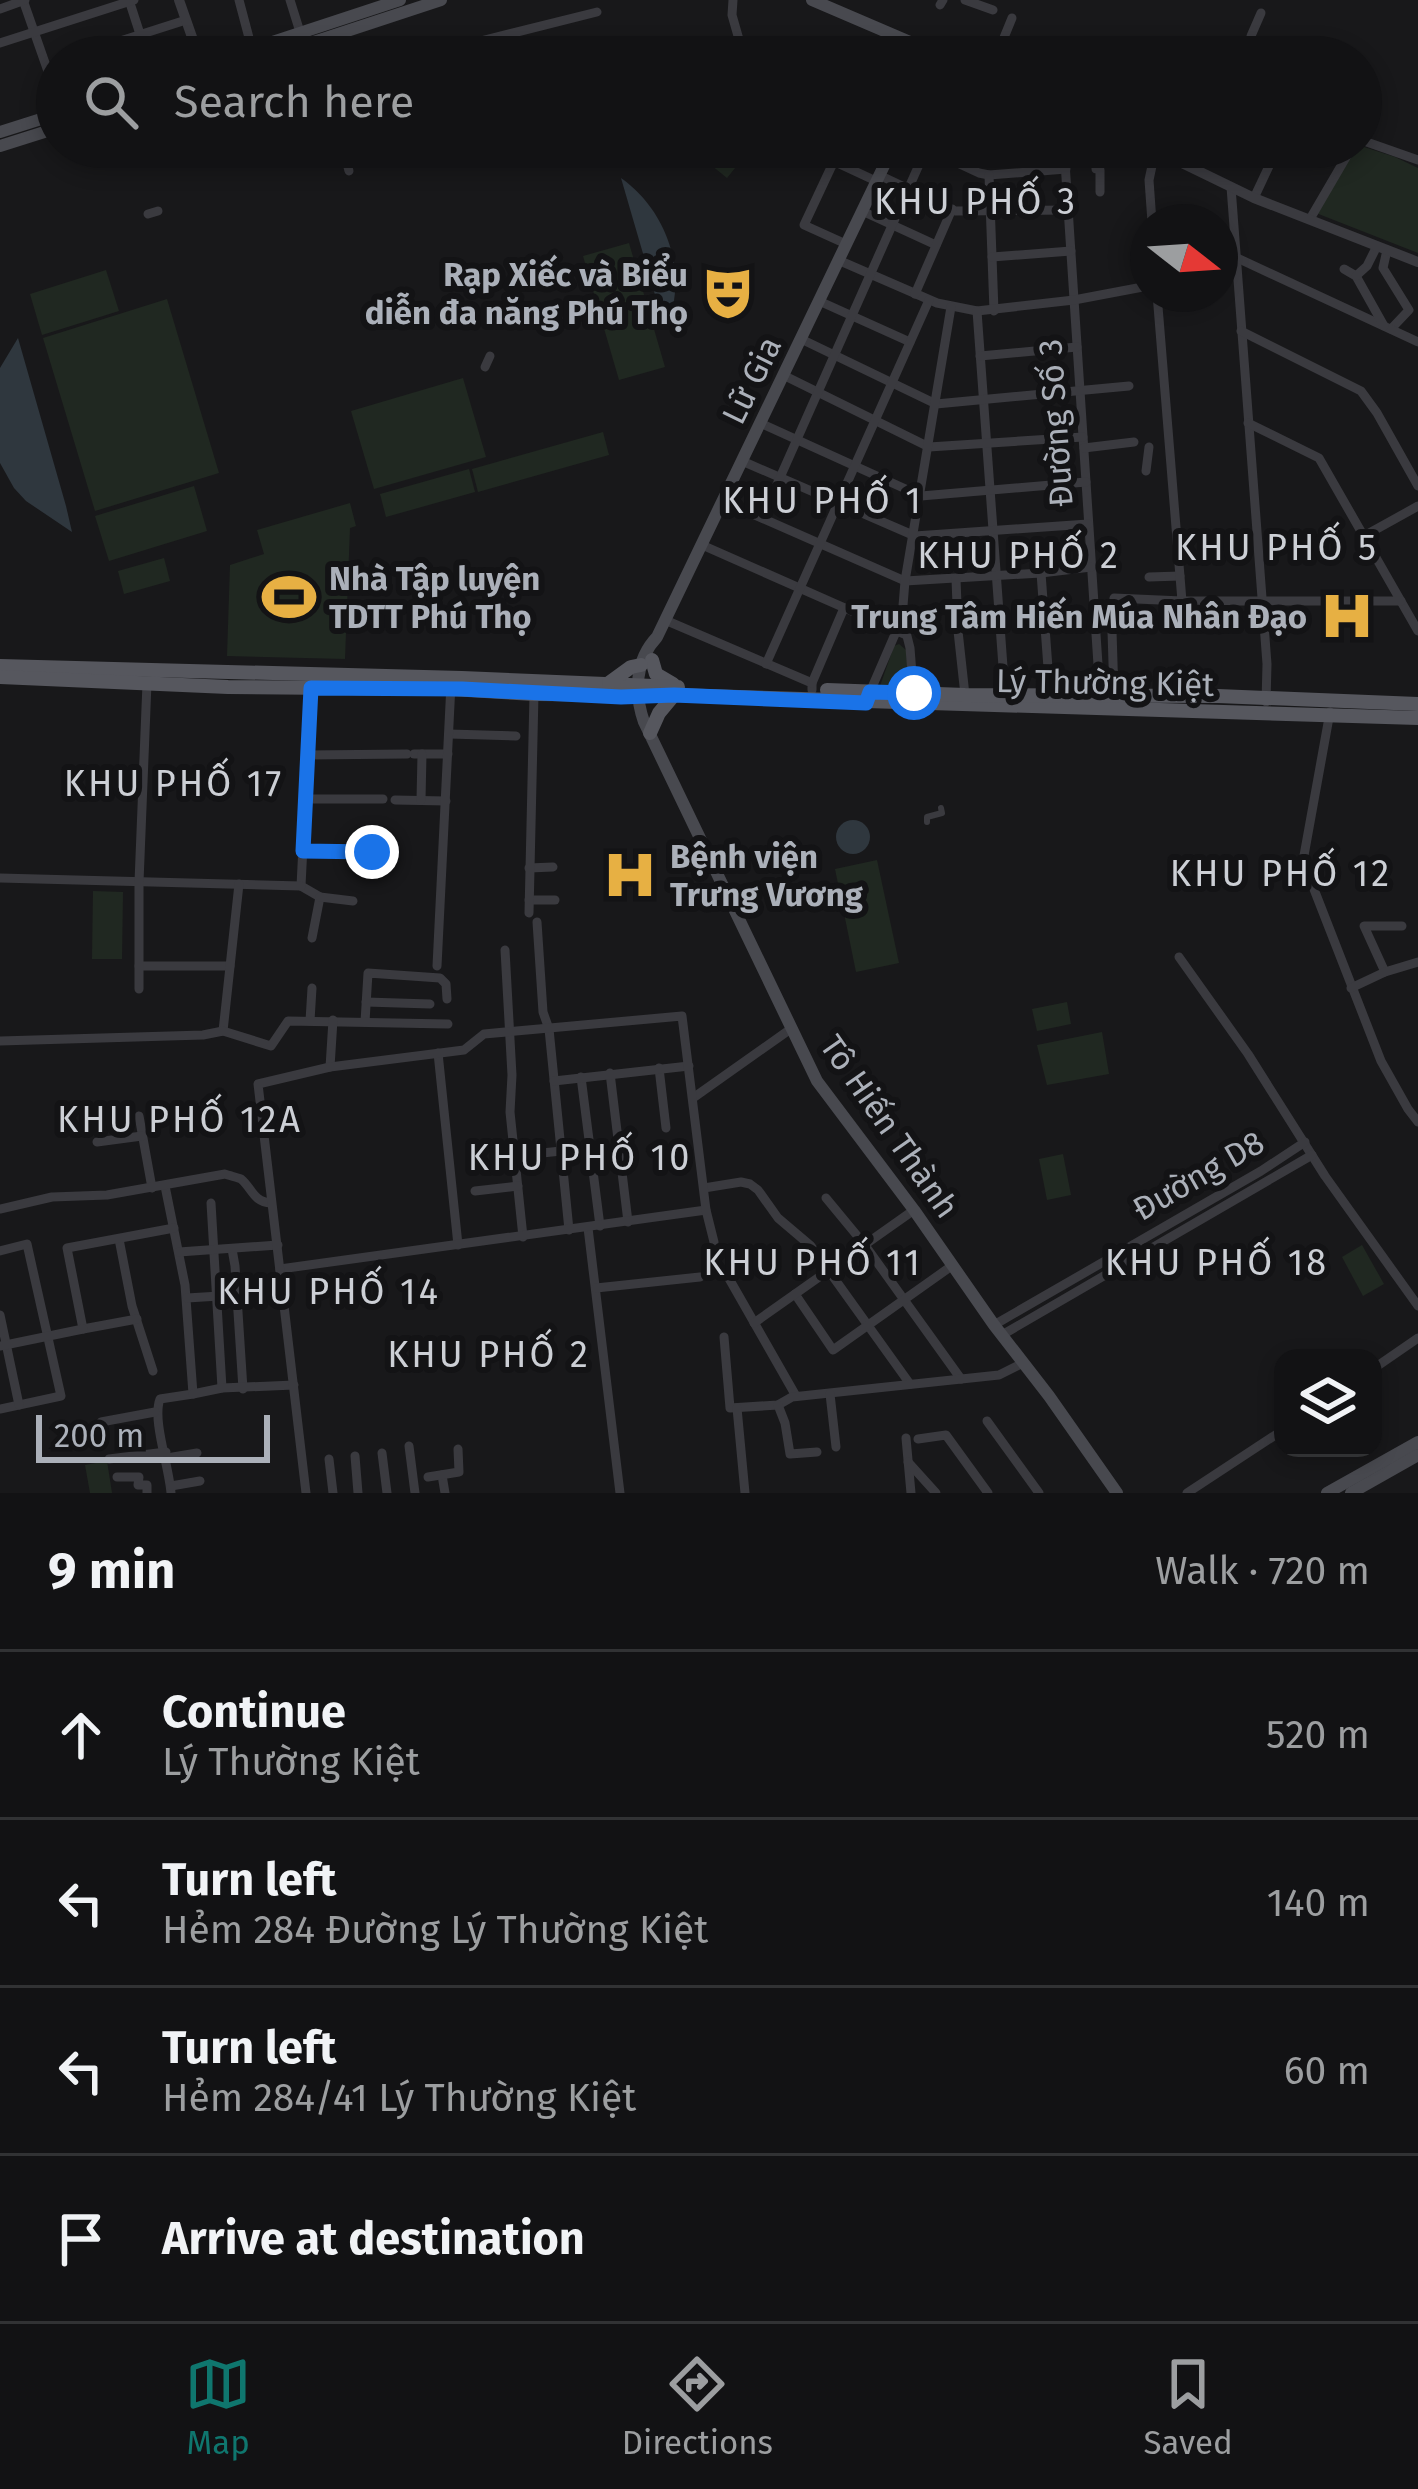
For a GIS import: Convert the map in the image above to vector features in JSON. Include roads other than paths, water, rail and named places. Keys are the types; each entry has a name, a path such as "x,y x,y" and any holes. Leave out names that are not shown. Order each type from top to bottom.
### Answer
{"main road":[{"path":"331,36 441,0"},
{"path":"322,36 396,1"},
{"path":"817,1 897,36"},
{"path":"0,132 36,120"},
{"path":"0,146 36,135"},
{"name":"Lữ Gia","path":"641,676 649,646 883,168"},
{"name":"Lý Thường Kiệt","path":"0,666 311,681"},
{"path":"641,676 652,667 679,691 659,713 650,733"},
{"name":"Lý Thường Kiệt","path":"451,683 533,694 641,676 679,691 1167,709 1266,706"},
{"name":"Lý Thường Kiệt","path":"0,677 609,683 641,676"},
{"name":"Tô Hiến Thành","path":"641,676 650,733 817,1081 1118,1493"},
{"name":"Lý Thường Kiệt","path":"679,691 812,686 868,698"},
{"name":"Lý Thường Kiệt","path":"914,699 1107,695 1330,708 1418,704"},
{"name":"Lý Thường Kiệt","path":"1330,708 1418,718"},
{"path":"1328,1493 1418,1442"},
{"path":"1352,1493 1418,1455"}],"street":[{"path":"0,9 24,0 36,36"},
{"path":"0,43 131,0 140,34"},
{"path":"179,0 192,36"},
{"path":"239,0 249,36"},
{"path":"290,0 300,36"},
{"path":"733,0 738,36"},
{"path":"969,2 993,10"},
{"path":"501,36 597,12"},
{"path":"1251,36 1262,13"},
{"path":"1005,36 1012,18"},
{"path":"134,36 186,20"},
{"path":"1382,146 1418,160"},
{"path":"831,168 804,225 846,244"},
{"path":"852,168 952,209 991,213 1068,210"},
{"path":"762,518 916,168"},
{"path":"968,168 989,175 1066,169"},
{"path":"1096,168 1102,192"},
{"path":"1151,168 1151,204"},
{"path":"1194,168 1418,262"},
{"path":"1254,197 1265,168"},
{"path":"1310,219 1340,168"},
{"name":"Đường Số 3","path":"1066,169 1091,567 1107,695"},
{"path":"989,175 994,311"},
{"path":"1232,187 1233,204"},
{"path":"915,294 952,209"},
{"path":"862,211 936,245"},
{"path":"1356,276 1382,248"},
{"path":"1382,248 1383,268 1401,285 1409,310 1387,327"},
{"path":"992,257 1071,251"},
{"path":"1238,258 1418,342"},
{"path":"838,260 929,300 976,311 1130,289"},
{"path":"1345,269 1356,276 1387,327"},
{"path":"1238,291 1267,664 1266,706"},
{"path":"766,664 929,300"},
{"path":"819,301 910,342"},
{"path":"914,699 902,633 905,581 951,308"},
{"path":"976,311 1005,694"},
{"path":"1158,312 1182,601"},
{"path":"1240,332 1361,391 1418,486"},
{"path":"800,339 936,404 1129,386"},
{"path":"980,356 1077,347"},
{"path":"783,375 929,447 1134,442"},
{"path":"760,423 921,496 1086,482"},
{"path":"1248,423 1319,458 1418,631"},
{"path":"1146,471 1149,452 1170,455"},
{"path":"742,461 915,536 1088,524"},
{"path":"723,500 905,581 1091,567"},
{"path":"1364,536 1418,506"},
{"path":"701,545 902,633"},
{"path":"1041,573 1050,695"},
{"path":"1149,577 1180,576"},
{"path":"956,579 965,695"},
{"path":"1107,695 1114,598 1401,601"},
{"path":"665,620 812,686 844,608"},
{"path":"868,698 902,633"},
{"path":"140,989 147,681"},
{"path":"301,886 311,681"},
{"path":"437,966 451,683"},
{"path":"533,694 529,900 549,1029 568,1231"},
{"path":"1330,708 1303,861 1381,1061 1418,1122"},
{"path":"449,734 516,736"},
{"path":"414,754 422,800"},
{"path":"308,755 448,754"},
{"path":"307,799 446,801"},
{"path":"928,822 927,817 942,813 941,808"},
{"path":"303,851 372,852"},
{"path":"529,868 553,867"},
{"path":"0,878 301,886 320,897 353,901"},
{"path":"223,1031 239,884"},
{"path":"312,938 320,897"},
{"path":"529,900 554,900"},
{"path":"1385,972 1364,926 1402,926"},
{"path":"505,950 512,1075 509,1112 523,1237"},
{"path":"1180,957 1418,1306"},
{"path":"1351,988 1418,962"},
{"path":"140,966 230,966"},
{"path":"364,1022 368,973 440,978 446,983 447,999"},
{"path":"310,1021 312,988"},
{"path":"366,1002 430,1004"},
{"path":"306,1493 258,1084 330,1067 464,1050 484,1034 682,1016 714,1242"},
{"path":"330,1067 333,1020"},
{"path":"0,1041 223,1031 271,1046 288,1021 448,1024"},
{"path":"693,1098 792,1028"},
{"path":"438,1053 458,1246"},
{"path":"554,1081 689,1066"},
{"path":"659,1068 666,1128"},
{"path":"610,1073 628,1222"},
{"path":"580,1077 596,1288 620,1493"},
{"path":"139,1117 152,1188"},
{"path":"97,1142 142,1136"},
{"name":"Đường D8","path":"998,1330 1165,1240 1264,1176 1305,1142"},
{"path":"514,1156 561,1151"},
{"name":"Đường D8","path":"998,1330 1158,1229 1312,1155"},
{"path":"0,1209 52,1197 107,1195 225,1174 240,1178 262,1202 271,1202"},
{"path":"704,1188 741,1182 754,1186 772,1212 812,1246 910,1384"},
{"path":"165,1186 187,1298 193,1394"},
{"path":"475,1191 518,1186"},
{"path":"826,1198 865,1244 961,1378"},
{"path":"211,1203 221,1388"},
{"path":"280,1269 706,1210"},
{"path":"754,1323 914,1210"},
{"path":"83,1329 67,1248 174,1228"},
{"path":"1158,1229 1165,1240"},
{"path":"119,1239 132,1306 153,1371"},
{"path":"0,1251 27,1244 61,1396 0,1409"},
{"path":"178,1252 278,1245"},
{"path":"232,1249 243,1389"},
{"path":"795,1294 833,1351 953,1265"},
{"path":"727,1275 796,1396"},
{"path":"596,1288 700,1277"},
{"path":"187,1298 283,1292"},
{"path":"0,1315 19,1405"},
{"path":"3,1345 137,1319"},
{"path":"724,1337 745,1493"},
{"path":"1382,1363 1418,1338"},
{"path":"734,1408 778,1405 796,1396 999,1375 1022,1363"},
{"path":"200,1480 171,1489 155,1412 160,1399 221,1388 294,1385"},
{"path":"830,1394 836,1447"},
{"path":"778,1405 790,1454 817,1452"},
{"path":"101,1422 155,1412"},
{"path":"987,1421 1039,1493"},
{"path":"919,1439 946,1436 988,1493"},
{"path":"1186,1493 1274,1436"},
{"path":"906,1438 911,1493"},
{"path":"410,1446 415,1493"},
{"path":"428,1477 460,1471 458,1450"},
{"path":"109,1460 196,1453"},
{"path":"382,1453 387,1493"},
{"path":"355,1456 358,1493"},
{"path":"329,1459 333,1493"},
{"path":"908,1462 936,1493"},
{"path":"442,1474 445,1493"},
{"path":"117,1477 139,1477 138,1485 147,1485 147,1493"}],"place":[{"name":"Rạp Xiếc và Biểu diễn đa năng Phú Thọ","path":"728,293"},
{"name":"Nhà Tập luyện TDTT Phú Thọ","path":"289,597"},
{"name":"Trung Tâm Hiến Múa Nhân Đạo","path":"1347,616"},
{"name":"Bệnh viện Trưng Vương","path":"630,875"}],"district":[{"name":"KHU PHỐ 3","path":"976,201"},
{"name":"KHU PHỐ 1","path":"823,500"},
{"name":"KHU PHỐ 5","path":"1277,547"},
{"name":"KHU PHỐ 2","path":"1019,555"},
{"name":"KHU PHỐ 17","path":"174,783"},
{"name":"KHU PHỐ 12","path":"1281,873"},
{"name":"KHU PHỐ 12A","path":"180,1119"},
{"name":"KHU PHỐ 10","path":"580,1157"},
{"name":"KHU PHỐ 11","path":"813,1262"},
{"name":"KHU PHỐ 18","path":"1217,1262"},
{"name":"KHU PHỐ 14","path":"329,1291"},
{"name":"KHU PHỐ 2","path":"489,1354"}]}
